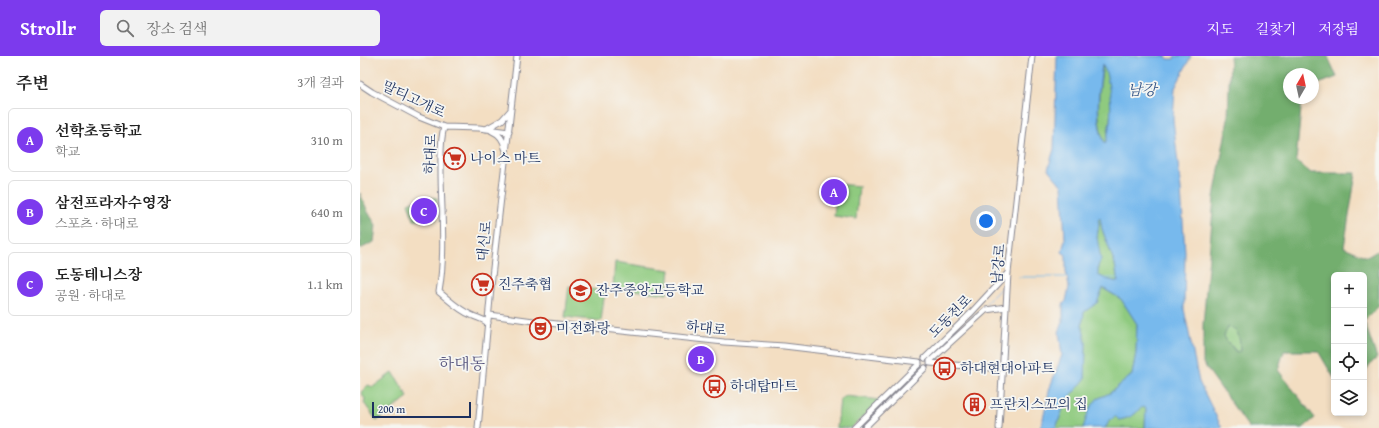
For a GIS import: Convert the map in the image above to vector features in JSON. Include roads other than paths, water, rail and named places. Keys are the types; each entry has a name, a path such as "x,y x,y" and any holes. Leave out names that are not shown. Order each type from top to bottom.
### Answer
{"street":[{"name":"대신로","path":"478,428 505,155 509,132 510,110 517,56"},
{"name":"남강로","path":"998,428 1008,273 1032,56"},
{"name":"말티고개로","path":"360,84 419,117 444,127 486,129 509,132"},
{"path":"486,129 502,120 510,110"},
{"name":"하대로","path":"444,127 441,144 443,250 439,292 456,306 471,315 482,318 488,323"},
{"path":"486,129 496,132 502,138 505,144 505,155"},
{"name":"도동천로","path":"928,361 1008,273"},
{"path":"978,306 982,305 985,307 983,312"},
{"name":"도동천로","path":"928,361 983,312 988,309 1006,307"},
{"name":"하대로","path":"490,315 548,323 724,342 784,346 919,363"},
{"path":"854,428 919,363 922,358 928,361 1003,369"},
{"path":"864,428 925,368 929,366 928,361"},
{"path":"919,363 921,367 925,368"},
{"path":"869,414 874,414 874,418"}],"water":[{"name":"남강","path":"1057,56 1166,56 1168,59 1174,59 1175,56 1191,56 1175,88 1173,119 1181,190 1185,252 1184,309 1199,382 1222,428 1145,428 1145,407 1140,408 1134,415 1119,420 1115,416 1105,428 1083,428 1089,410 1097,399 1110,393 1132,375 1136,353 1137,324 1121,299 1103,288 1097,303 1084,312 1082,325 1086,343 1085,379 1065,403 1056,428 1041,428 1050,387 1062,355 1059,332 1063,322 1063,304 1066,301 1069,287 1066,272 1066,255 1062,252 1065,239 1062,186 1048,169 1054,149","holes":["1102,65 1107,78 1111,106 1109,129 1105,144 1099,125 1098,115","1100,218 1102,229 1115,264 1118,282 1098,275 1098,266 1101,260 1097,237 1099,224 1098,219"]}],"waterway":[{"path":"1019,277 1067,277"},
{"path":"1104,278 1119,278"},
{"path":"985,304 1003,286"},
{"path":"961,328 983,307"},
{"path":"890,397 908,379"},
{"path":"875,412 886,401"},
{"path":"859,428 872,415"}],"place":[{"name":"나이스 마트","path":"455,158"},
{"name":"선학초등학교","path":"834,192"},
{"name":"도동테니스장","path":"424,211"},
{"name":"진주축협","path":"483,284"},
{"name":"잔주중앙고등학교","path":"581,290"},
{"name":"미전화랑","path":"540,328"},
{"name":"삼전프라자수영장","path":"701,359"},
{"name":"하대현대아파트","path":"944,368"},
{"name":"하대탑마트","path":"715,386"},
{"name":"프란치스꼬의 집","path":"975,404"}],"district":[{"name":"하대동","path":"462,363"}]}
